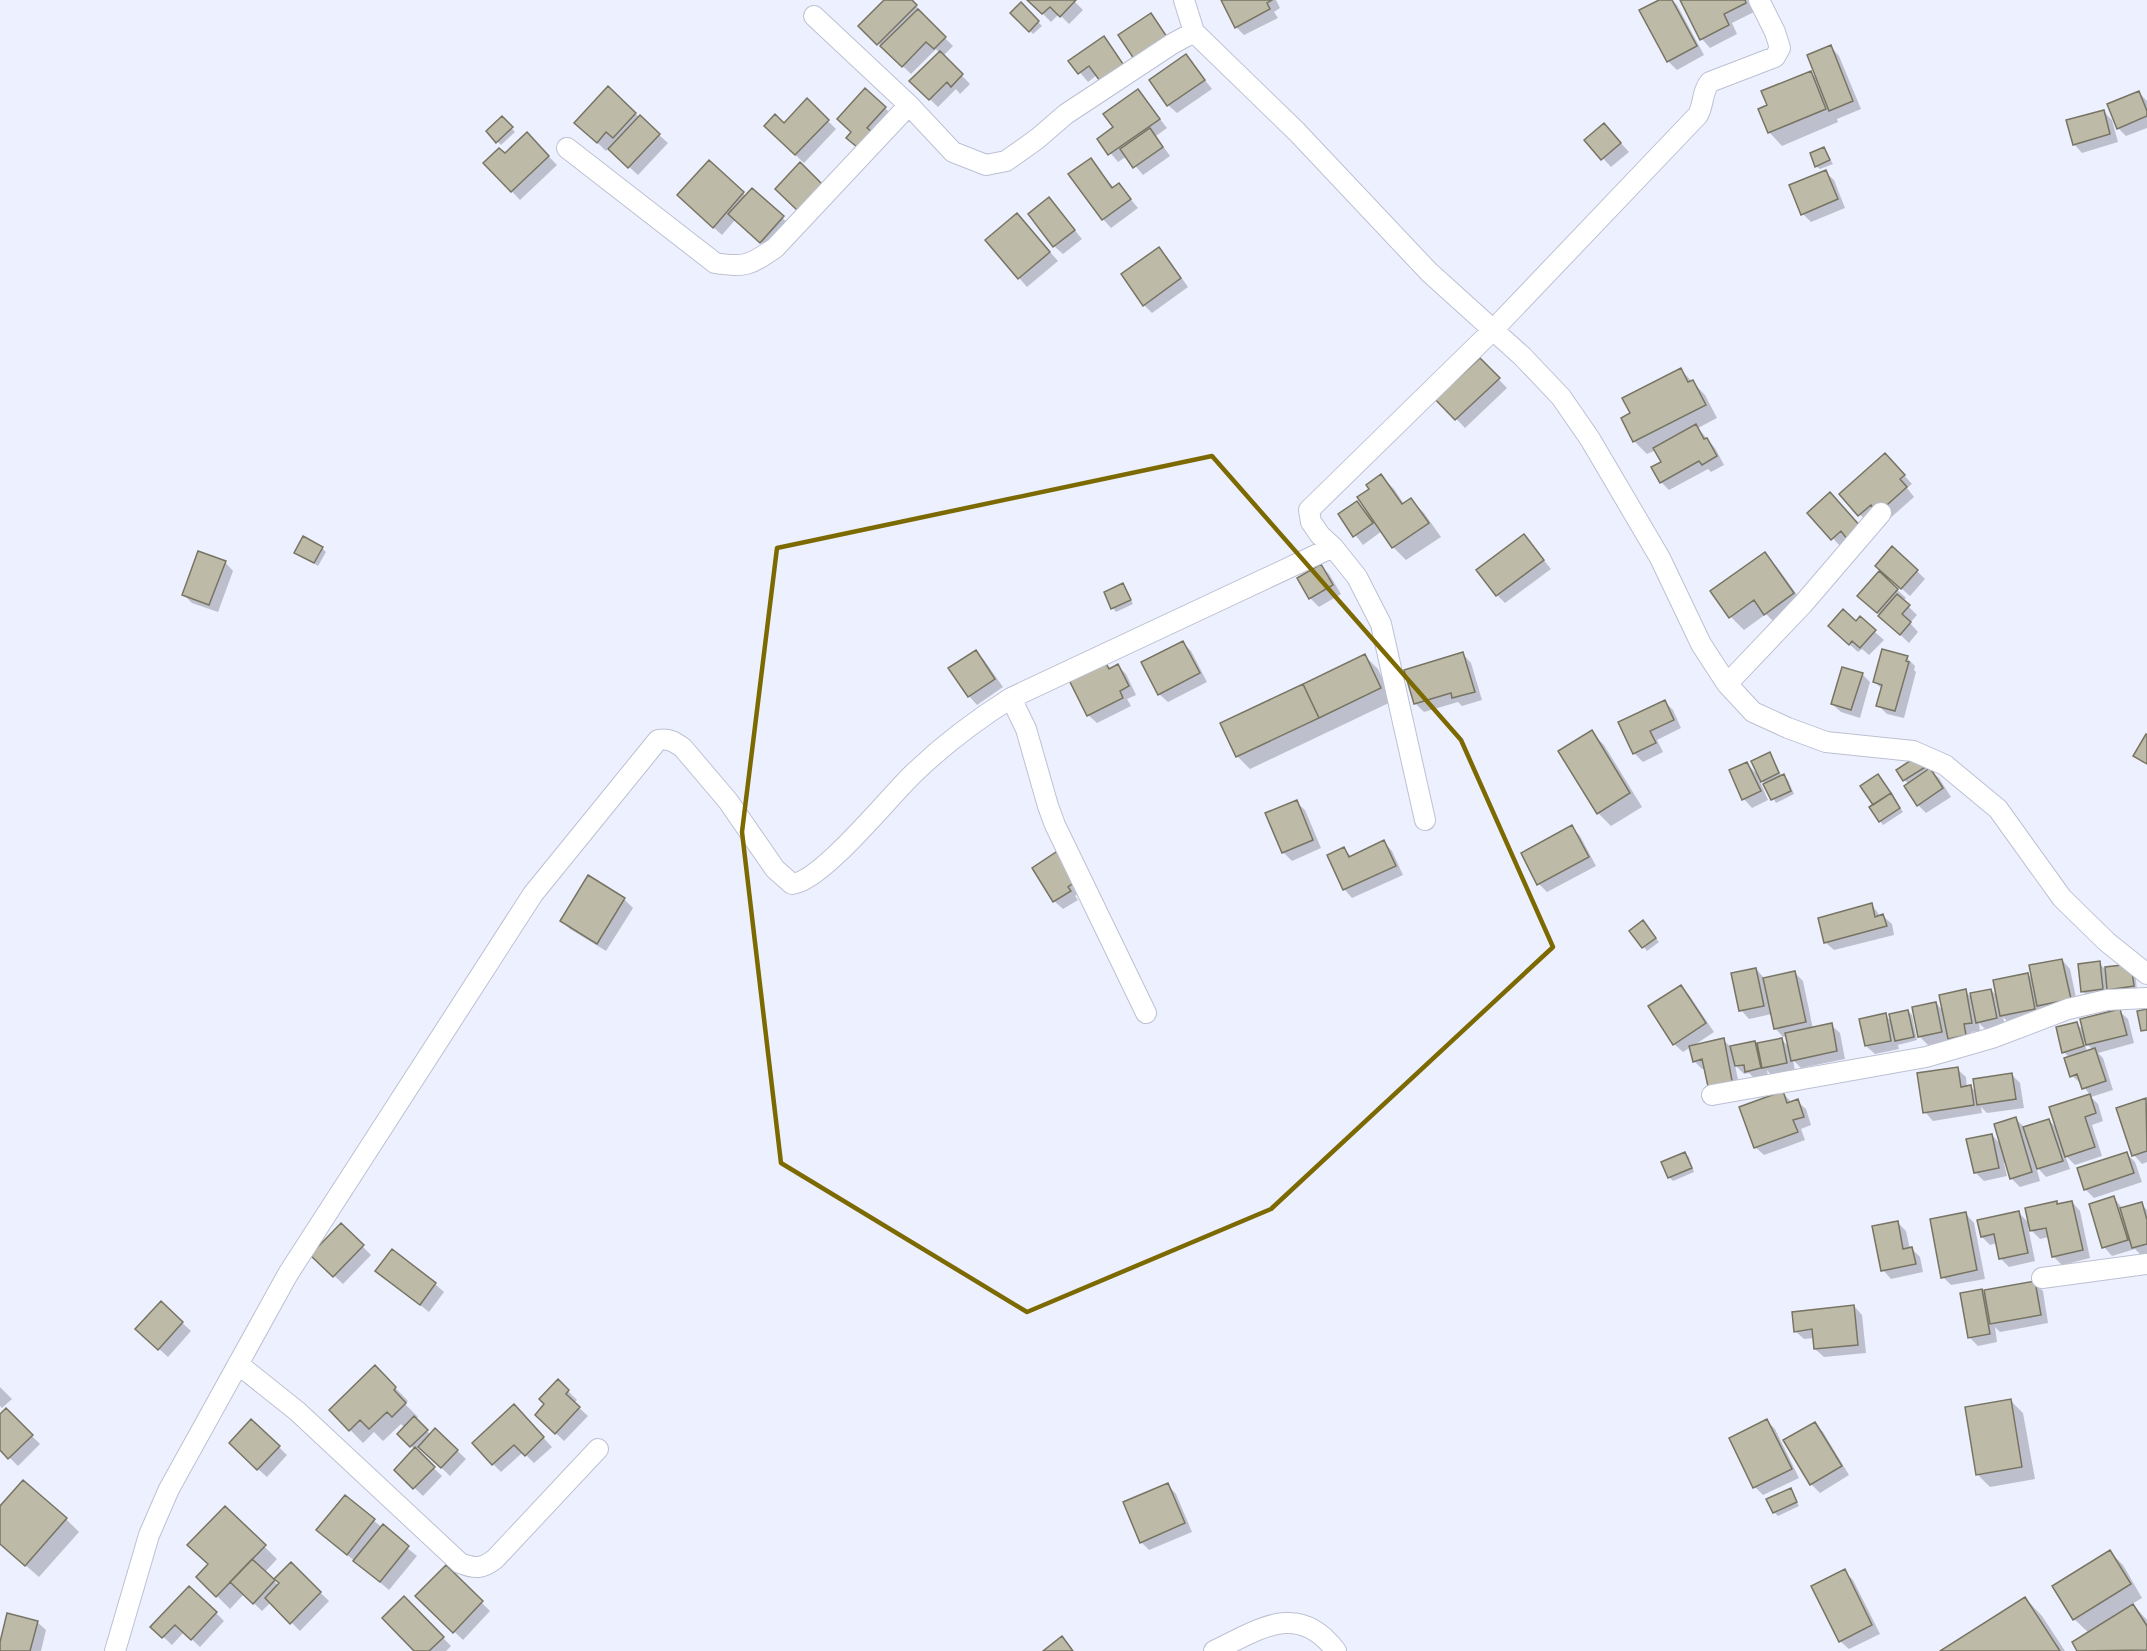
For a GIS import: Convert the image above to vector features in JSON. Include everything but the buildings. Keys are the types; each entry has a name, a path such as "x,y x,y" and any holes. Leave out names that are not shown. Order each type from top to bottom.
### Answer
{"street":[{"path":"1184,0 1194,32 1297,132 1429,272 1522,356 1561,397 1590,439 1660,558 1701,644 1727,684 1754,712 1788,729 1826,742 1914,751 1945,765 1998,809 2062,898 2107,942 2147,974"},
{"path":"1425,820 1381,624 1357,577 1311,522 1310,510 1493,330 1698,115 1705,88 1710,82 1775,57 1780,48 1775,32 1759,0"},
{"path":"814,16 909,105 953,152 986,165 1006,161 1066,114 1194,32"},
{"path":"567,148 715,263 735,266 753,263 775,248 909,105"},
{"path":"1727,684 1803,604 1881,513"},
{"path":"116,1651 149,1535 165,1498 288,1274 533,894 658,740 666,739 683,748 728,801 775,869 792,884 800,884 836,854 922,766 975,720 1011,698 1333,547"},
{"path":"1011,698 1026,729 1055,825 1146,1012"},
{"path":"1712,1095 1926,1057 1992,1038 2068,1009 2107,1000 2147,998"},
{"path":"2042,1278 2147,1264"},
{"path":"238,1364 297,1411 460,1563 473,1569 485,1567 495,1559 598,1449"},
{"path":"1214,1651 1271,1623 1291,1622 1322,1636 1336,1651"}],"highlighted area":[{"path":"1212,456 1461,740 1553,947 1271,1209 1027,1312 781,1163 742,832 777,548"}]}
